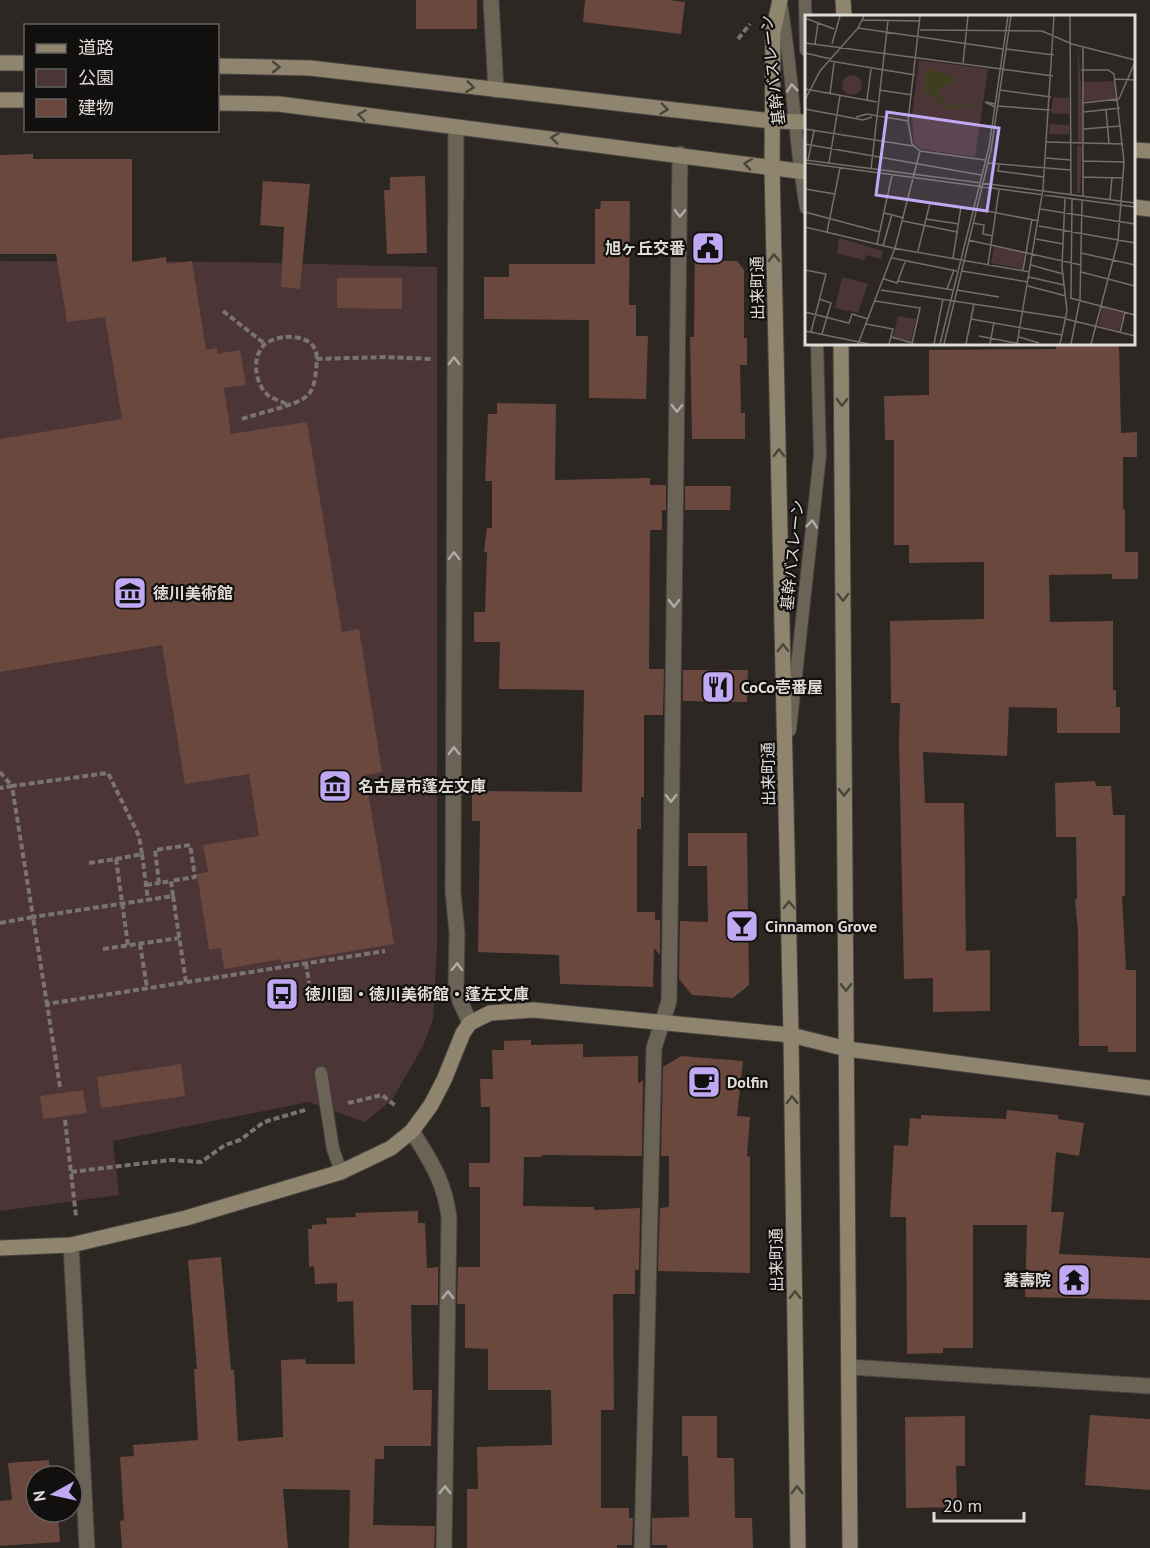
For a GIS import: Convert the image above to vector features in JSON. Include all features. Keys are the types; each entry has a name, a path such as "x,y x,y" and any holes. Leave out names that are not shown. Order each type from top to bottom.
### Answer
{"main road":[{"name":"出来町通","path":"780,0 773,32 772,168 791,1035 798,1548"},
{"path":"843,0 844,15"},
{"path":"0,63 24,63"},
{"path":"219,66 310,68 772,122 801,122"},
{"path":"0,100 24,100"},
{"path":"219,103 279,104 803,171"},
{"path":"1135,150 1150,152"},
{"path":"1135,207 1150,209"},
{"path":"841,345 850,1548"},
{"path":"0,1248 71,1245 186,1218 341,1172 391,1149 411,1131 431,1105 463,1033 470,1023 490,1013 534,1010 791,1035 847,1049 1150,1088"}],"street":[{"path":"491,0 496,90"},
{"path":"456,127 453,892 457,933 456,986 470,1023"},
{"path":"642,1548 654,1048 669,1000 680,154"},
{"path":"411,1131 435,1169 446,1194 450,1217 444,1548"},
{"path":"71,1245 87,1548"},
{"path":"849,1367 1150,1386"}],"lane":[{"name":"基幹バスレーン","path":"780,0 801,122 805,190"},
{"path":"805,0 806,15"},
{"name":"基幹バスレーン","path":"785,770 820,455 817,345"},
{"path":"321,1073 333,1149 341,1172"}],"path":[{"path":"738,39 753,19"},
{"path":"223,311 265,344"},
{"path":"242,419 301,400 310,393 316,370 315,349 307,341 294,337 279,338 265,344 257,357 257,377 268,395 287,404"},
{"path":"317,358 425,357 454,363"},
{"path":"0,772 12,786 60,1087"},
{"path":"0,788 108,773 139,836 148,900"},
{"path":"146,885 159,883 195,877 190,845 155,850 159,883"},
{"path":"89,863 142,854"},
{"path":"116,859 128,945"},
{"path":"171,881 186,982"},
{"path":"0,923 173,896"},
{"path":"103,949 179,938"},
{"path":"140,944 147,988"},
{"path":"47,1004 385,951"},
{"path":"306,963 309,983"},
{"path":"71,1173 170,1160 201,1162 225,1145 240,1140 264,1122 298,1111 382,1095 397,1107"},
{"path":"65,1120 76,1216"}],"green space":[{"path":"0,261 231,262 437,267 437,947 433,1020 423,1046 392,1100 365,1122 309,1102 113,1141 119,1195 0,1211"}],"building":[{"path":"416,0 477,0 477,29 416,29"},
{"path":"585,0 685,2 681,34 583,22"},
{"path":"33,154 33,159 132,159 132,262 166,257 167,264 192,261 206,350 217,348 217,354 240,350 246,385 224,388 231,434 307,422 342,632 359,629 382,772 365,775 394,944 281,963 281,959 224,969 221,948 209,950 197,874 208,872 203,845 259,836 249,774 185,784 162,645 0,672 0,439 122,419 105,317 67,322 56,254 0,254 0,155"},
{"path":"425,176 427,253 387,254 384,190 390,190 390,177"},
{"path":"263,181 310,184 300,289 281,287 284,227 260,225"},
{"path":"601,201 630,201 629,305 636,305 636,336 648,336 646,399 589,398 589,320 484,319 484,277 509,277 509,264 595,264 595,209 600,209"},
{"path":"695,238 720,238 720,261 737,261 744,270 744,338 747,338 747,365 740,365 741,413 745,413 745,439 692,439 690,337 694,337"},
{"path":"337,278 402,278 402,309 337,308"},
{"path":"1056,345 1119,345 1121,433 1137,432 1137,457 1123,457 1123,509 1125,509 1125,552 1138,552 1138,579 1112,579 1112,574 1049,575 1050,622 1113,621 1113,690 1116,690 1116,707 1120,707 1120,733 1057,733 1057,708 1009,707 1007,756 923,752 925,803 964,803 966,951 990,950 990,1011 933,1012 933,978 904,979 900,703 891,703 890,621 984,619 984,562 909,563 909,545 894,545 894,440 885,440 884,396 929,395 929,350 1056,349"},
{"path":"497,403 556,404 555,480 650,478 650,485 666,485 666,510 662,510 662,530 650,530 649,669 664,669 663,715 644,715 644,797 641,797 641,829 637,829 637,912 655,912 655,920 660,920 660,955 654,948 653,987 560,984 559,955 478,952 480,821 472,821 472,791 582,792 584,690 499,689 500,642 474,642 474,612 485,612 487,552 484,552 487,528 492,528 492,481 485,481 488,414 497,414"},
{"path":"685,486 731,486 730,510 685,510"},
{"path":"683,670 748,670 747,702 683,701"},
{"path":"1095,781 1096,786 1111,786 1113,815 1125,815 1125,896 1122,896 1126,970 1136,970 1136,1052 1108,1052 1108,1046 1079,1046 1078,932 1075,899 1077,899 1076,837 1056,837 1055,783"},
{"path":"688,833 747,833 749,985 733,998 692,995 679,979 680,921 708,922 707,866 688,866"},
{"path":"531,1040 531,1045 583,1044 583,1057 638,1056 638,1084 643,1080 642,1156 542,1155 542,1157 524,1157 523,1206 594,1207 594,1210 640,1208 639,1270 635,1270 635,1294 613,1294 614,1410 601,1410 601,1508 629,1508 629,1518 633,1518 632,1545 617,1545 617,1548 467,1548 467,1489 478,1489 477,1447 552,1445 551,1390 488,1390 488,1349 465,1348 465,1304 457,1304 458,1267 480,1267 480,1187 469,1187 469,1163 490,1163 490,1107 481,1107 480,1079 493,1079 492,1050 504,1050 504,1041"},
{"path":"681,1056 743,1061 737,1116 750,1117 747,1156 750,1157 750,1273 658,1271 660,1208 669,1207 669,1156 661,1156 663,1067"},
{"path":"181,1064 185,1096 101,1108 97,1077"},
{"path":"83,1090 87,1113 43,1119 40,1096"},
{"path":"1007,1110 1058,1115 1058,1119 1084,1123 1079,1156 1056,1152 1051,1212 1064,1212 1059,1254 1150,1258 1150,1300 1025,1297 1027,1225 973,1225 973,1348 943,1348 943,1353 907,1354 906,1217 890,1217 894,1145 908,1146 910,1118 921,1119 921,1115 1006,1119"},
{"path":"418,1211 418,1223 425,1223 427,1268 438,1267 438,1305 411,1305 413,1390 432,1390 431,1446 384,1446 384,1459 375,1459 373,1525 435,1526 434,1548 349,1548 350,1490 283,1489 288,1548 122,1548 120,1521 124,1520 120,1457 134,1456 133,1445 198,1440 194,1369 197,1369 188,1260 221,1257 231,1370 234,1370 238,1441 283,1437 281,1360 305,1359 306,1364 355,1364 353,1301 337,1302 337,1283 315,1284 314,1266 309,1267 308,1229 312,1229 312,1225 327,1224 326,1218 356,1217 355,1213"},
{"path":"1090,1415 1150,1419 1150,1490 1085,1485"},
{"path":"682,1416 717,1416 717,1458 734,1458 735,1518 752,1518 753,1548 667,1548 667,1545 652,1545 652,1518 689,1517 688,1456 682,1456"},
{"path":"965,1416 965,1466 956,1466 957,1507 906,1508 905,1417"},
{"path":"49,1460 49,1464 24,1464 24,1524 59,1524 60,1542 0,1546 0,1501 12,1500 8,1463"}],"place":[{"name":"旭ヶ丘交番","path":"708,248"},
{"name":"徳川美術館","path":"130,593"},
{"name":"CoCo壱番屋","path":"718,687"},
{"name":"名古屋市蓬左文庫","path":"335,786"},
{"name":"Cinnamon Grove","path":"742,926"},
{"name":"徳川園・徳川美術館・蓬左文庫","path":"282,994"},
{"name":"Dolfin","path":"704,1082"},
{"name":"養壽院","path":"1074,1280"}]}
